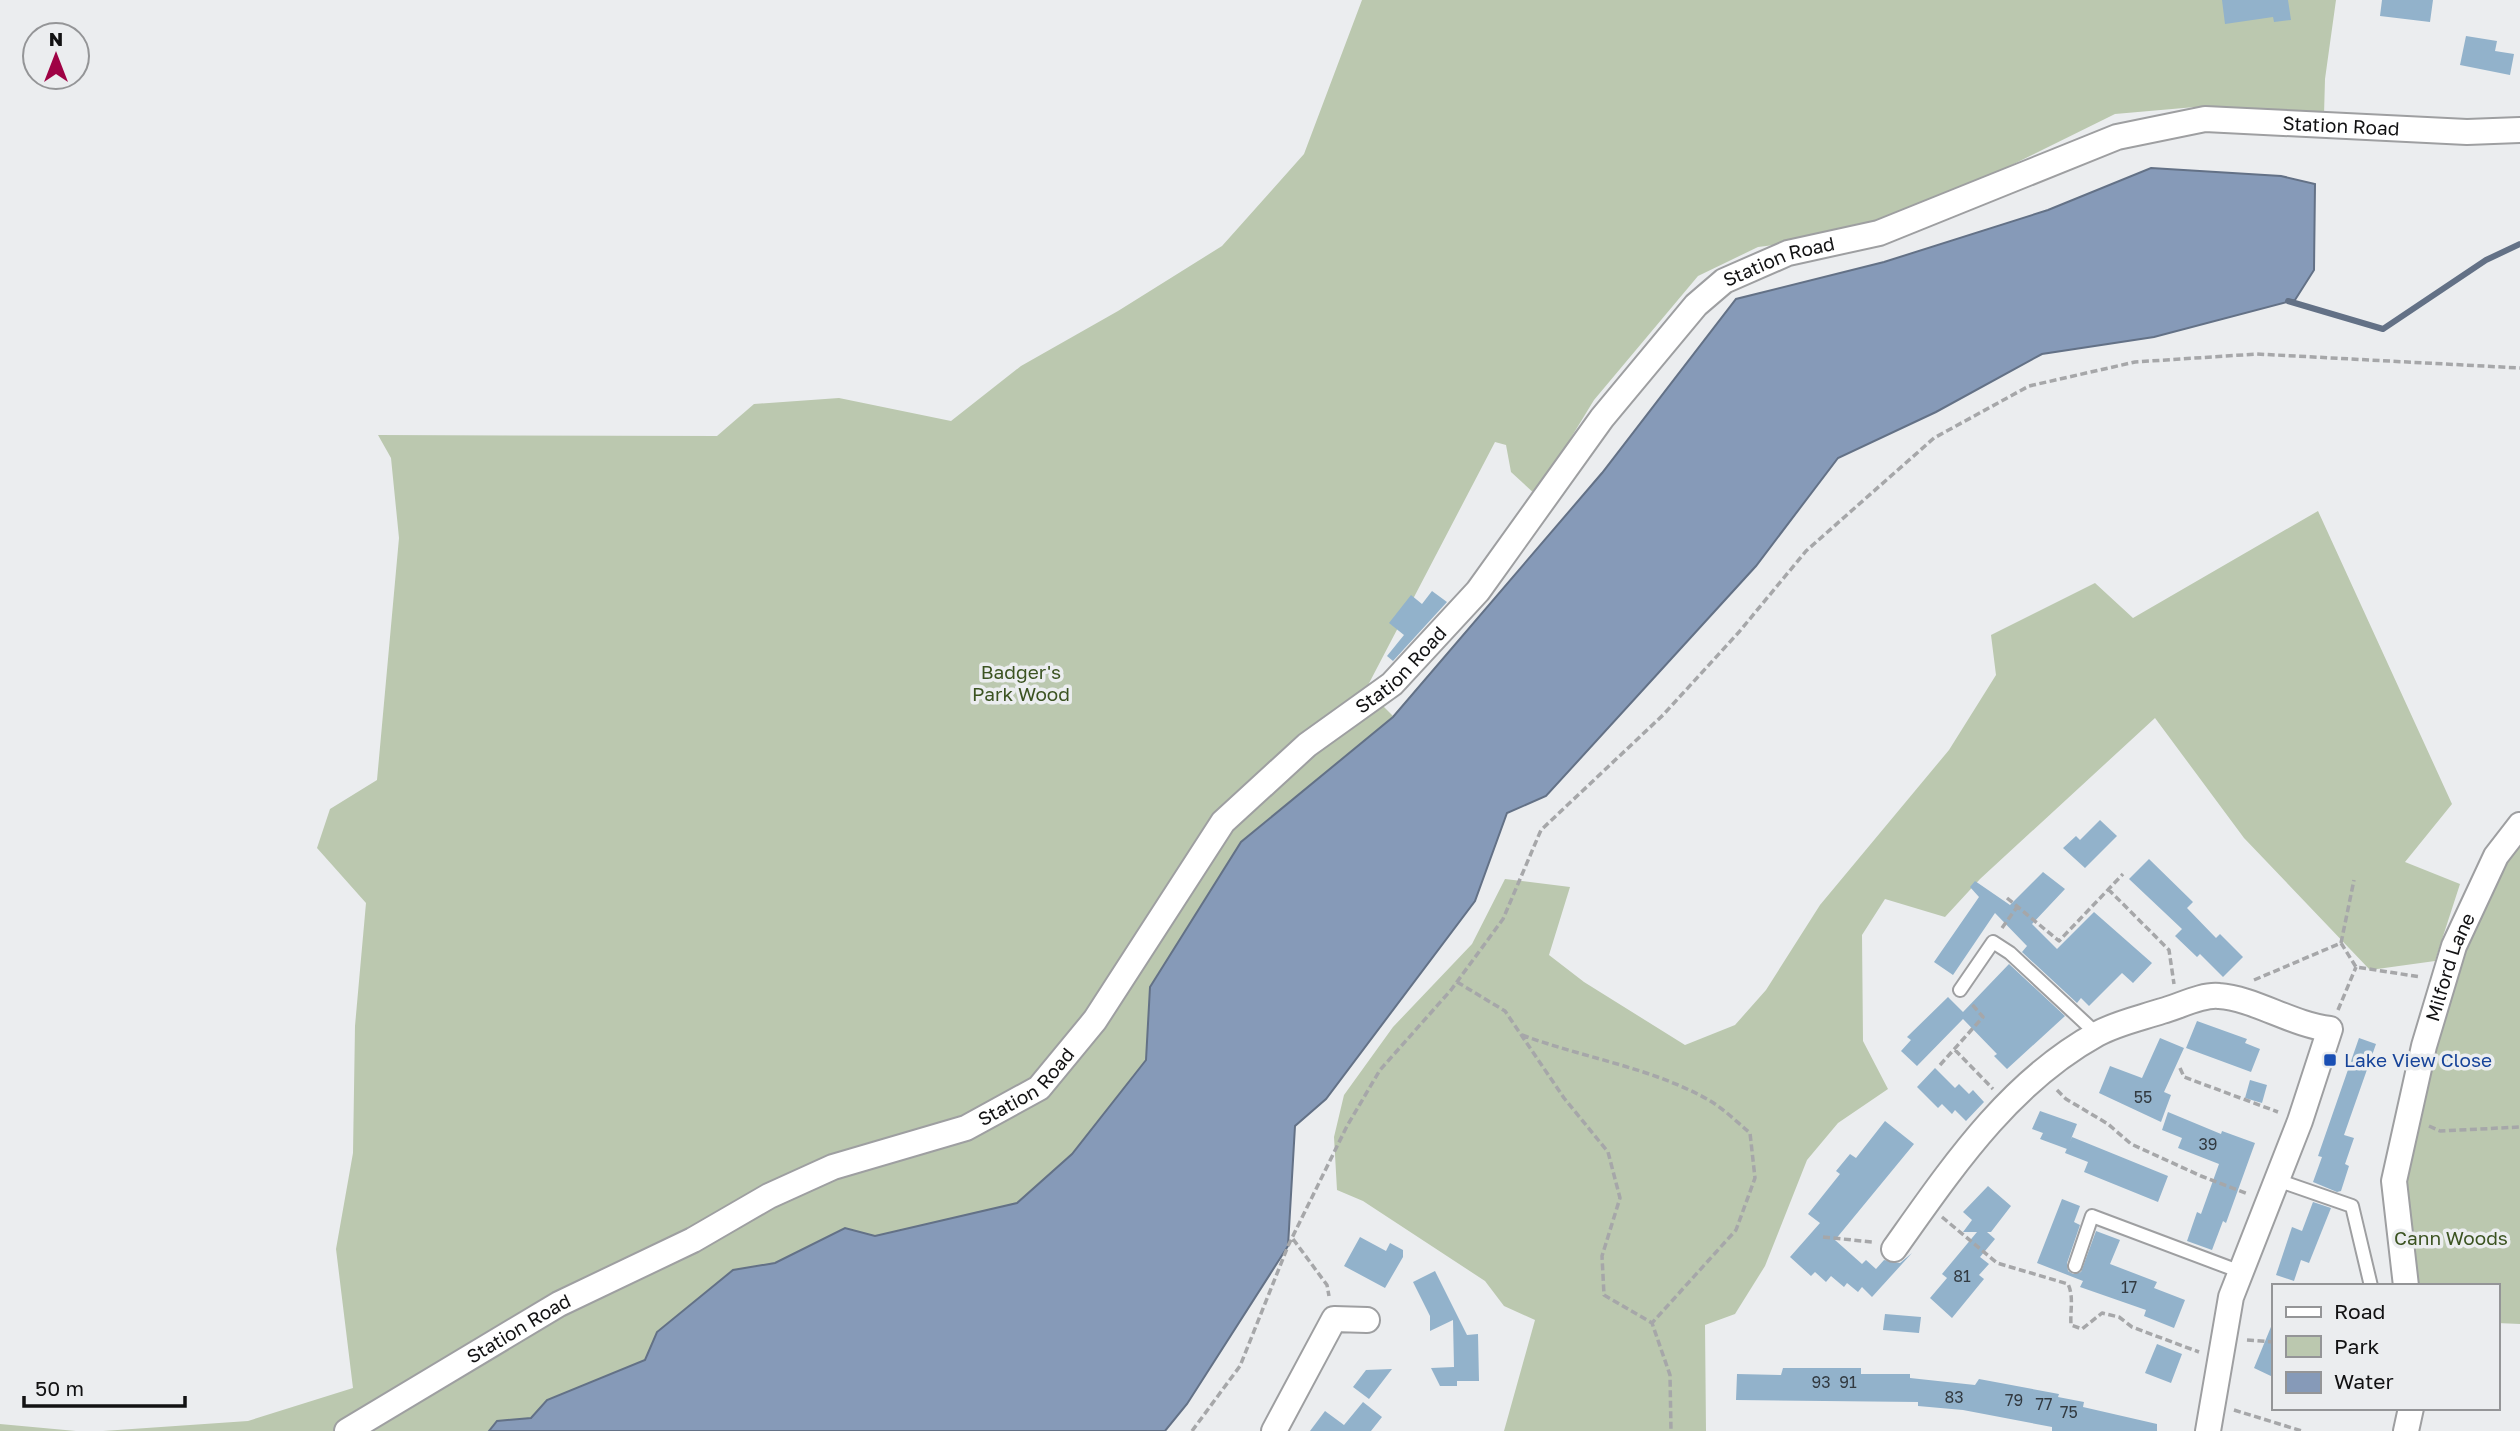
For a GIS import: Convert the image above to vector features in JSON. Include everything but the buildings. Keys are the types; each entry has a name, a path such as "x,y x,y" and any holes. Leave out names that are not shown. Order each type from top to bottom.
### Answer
{"street":[{"name":"Station Road","path":"347,1431 559,1304 693,1240 769,1196 833,1167 967,1128 1039,1088 1095,1020 1223,822 1307,745 1392,684 1478,591 1602,418 1696,306 1724,281 1788,253 1879,233 2117,137 2168,124 2205,119 2467,132 2520,130"},
{"name":"Milford Lane","path":"2406,1284 2394,1181 2424,1046 2454,946 2496,856 2520,825"},
{"path":"1894,1249 1963,1153 2007,1103 2042,1072 2097,1034 2217,995 2310,1027 2330,1029 2300,1121 2231,1297 2208,1431"},
{"path":"1273,1431 1334,1319 1367,1320"},
{"path":"2406,1431 2411,1410"}],"lane":[{"path":"1960,990 1993,942 2010,953 2097,1034"},
{"path":"2273,1190 2352,1206 2371,1284"},
{"path":"2075,1266 2092,1216 2241,1272"}],"path":[{"path":"1192,1431 1240,1366 1292,1237 1347,1126 1380,1070 1457,982 1503,919 1541,830 1663,715 1739,632 1805,551 1934,438 2029,386 2135,362 2257,355 2520,368"},
{"path":"2007,898 2059,941 2123,874"},
{"path":"2354,880 2341,943 2356,967 2444,980"},
{"path":"2108,889 2169,950 2179,1006"},
{"path":"1993,942 2017,906"},
{"path":"2217,995 2341,943"},
{"path":"2330,1029 2356,967"},
{"path":"1457,982 1505,1011 1564,1098 1608,1152 1620,1198 1602,1256 1604,1296 1652,1323 1670,1374 1671,1431"},
{"path":"1940,1065 1983,1017 1960,990"},
{"path":"1521,1034 1558,1048 1630,1065 1709,1100 1750,1133 1755,1178 1736,1230 1652,1323"},
{"path":"1955,1050 1980,1076"},
{"path":"2180,1068 2183,1077 2300,1121"},
{"path":"2058,1090 2130,1144 2201,1176 2273,1190"},
{"path":"2408,1117 2440,1131 2520,1127"},
{"path":"1926,1204 1997,1263 2068,1284 2073,1295 2070,1308 2071,1325 2082,1329 2102,1313 2119,1317 2132,1326 2220,1363"},
{"path":"1292,1237 1327,1285 1334,1319"},
{"path":"1823,1237 1879,1242 1894,1249"},
{"path":"2237,1411 2302,1431"}],"green space":[{"name":"Badger's Park Wood","path":"1362,0 2336,0 2325,79 2324,115 2195,107 2115,114 1965,188 1824,239 1758,247 1698,276 1594,400 1536,495 1511,472 1506,445 1495,442 1366,689 1393,716 1602,473 1736,299 1884,262 2048,210 2151,168 2281,176 2315,184 2314,270 2295,300 2154,337 2042,354 1936,412 1838,458 1756,566 1546,796 1507,813 1475,901 1326,1099 1295,1126 1288,1246 1187,1404 1165,1431 103,1431 248,1421 353,1388 336,1249 353,1153 355,1026 366,903 317,848 330,809 377,780 399,538 391,458 378,435 717,436 754,404 839,398 951,421 1021,366 1118,311 1222,246 1304,154"},
{"path":"2318,511 2452,804 2405,862 2460,884 2435,961 2370,970 2244,838 2155,718 1980,879 1945,917 1885,899 1862,935 1863,1041 1888,1089 1838,1123 1807,1160 1765,1266 1735,1314 1705,1325 1706,1431 1504,1431 1535,1320 1504,1306 1485,1281 1363,1201 1337,1190 1334,1137 1344,1095 1393,1027 1472,944 1505,879 1570,887 1549,955 1584,982 1685,1045 1735,1025 1766,990 1820,905 1949,750 1996,675 1991,635 2095,583 2133,618"},
{"name":"Cann Woods","path":"2520,830 2520,1324 2499,1323 2499,1284 2409,1284 2398,1180 2446,975"},
{"path":"0,1424 76,1431 0,1431"}],"water":[{"path":"2151,168 2281,176 2315,184 2314,270 2295,300 2154,337 2042,354 1936,412 1838,458 1756,566 1546,796 1507,813 1475,901 1326,1099 1295,1126 1288,1246 1187,1404 1165,1431 489,1431 497,1421 531,1418 547,1400 645,1360 657,1332 733,1270 775,1263 845,1228 875,1236 1017,1203 1072,1154 1146,1060 1150,987 1241,842 1393,717 1602,473 1736,299 1884,262 2048,210"}],"waterway":[{"path":"2288,301 2383,329 2486,260 2520,244"}],"place":[{"name":"Lake View Close","path":"2330,1060"}]}
